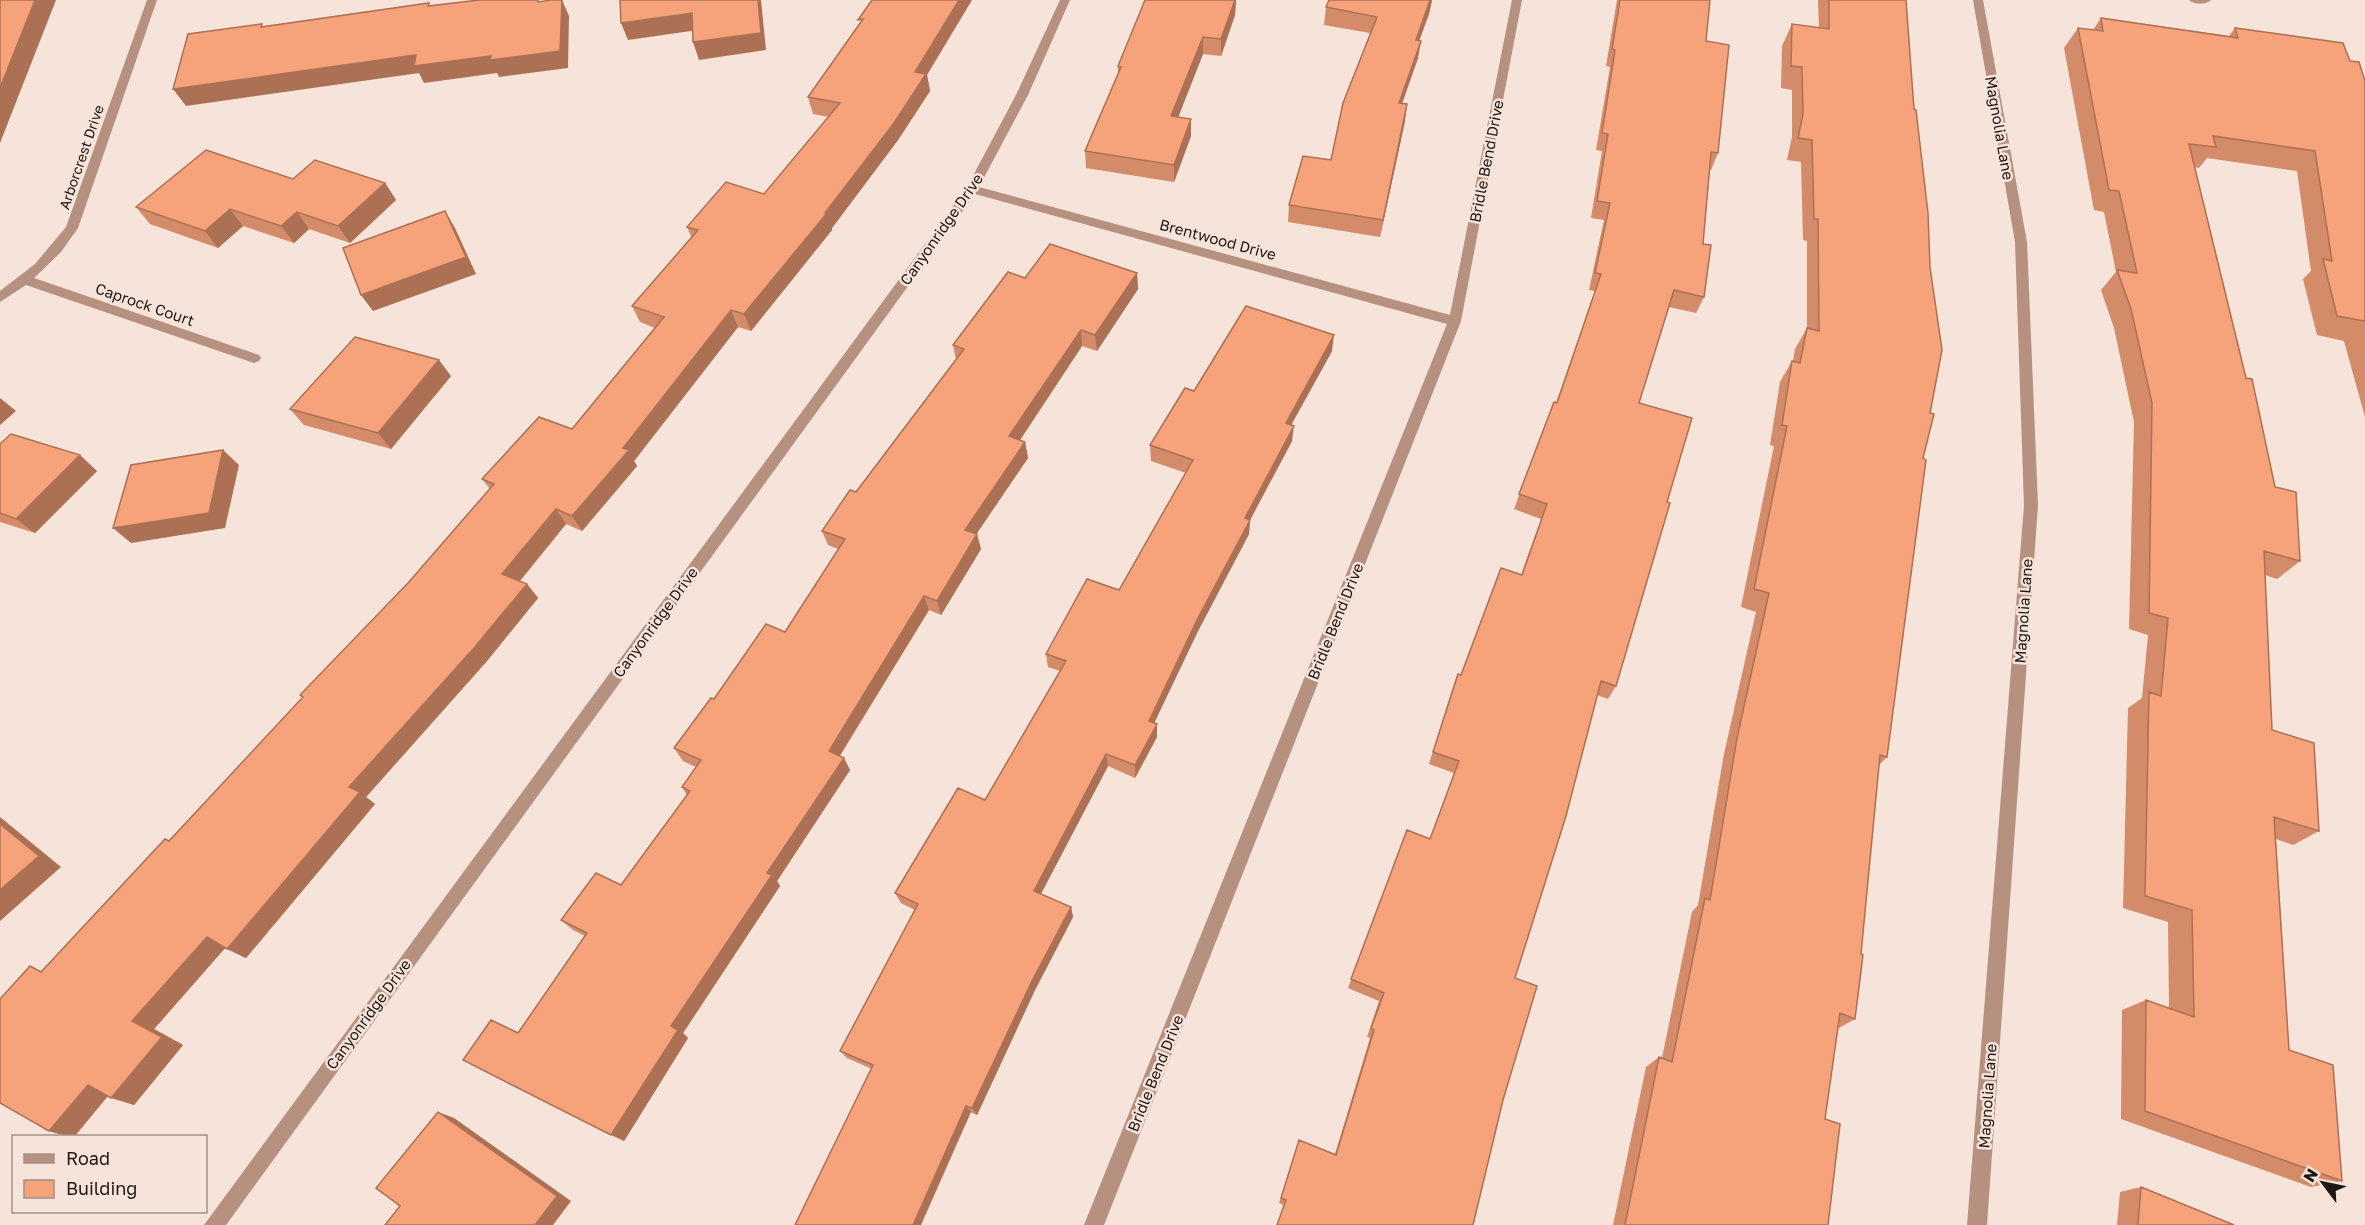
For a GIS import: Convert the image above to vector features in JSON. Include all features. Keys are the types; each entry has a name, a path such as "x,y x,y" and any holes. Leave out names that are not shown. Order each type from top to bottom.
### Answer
{"street":[{"name":"Arborcrest Drive","path":"0,297 25,280 57,251 72,228 152,0"},
{"name":"Canyonridge Drive","path":"214,1225 972,189 1022,95 1065,0"},
{"name":"Bridle Bend Drive","path":"1094,1225 1455,321 1517,0"},
{"name":"Magnolia Lane","path":"1977,1225 2031,505 2021,242 1978,0"},
{"path":"2194,0 2206,0"},
{"name":"Brentwood Drive","path":"972,189 1455,321"},
{"name":"Caprock Court","path":"25,280 254,358"}],"building":[{"path":"0,0 35,0 0,88"},
{"path":"479,0 538,0 538,2 562,0 560,51 490,60 491,56 414,66 416,55 173,89 188,34 262,24 261,27 429,3 428,6"},
{"path":"620,0 758,0 761,33 693,42 692,13 621,23"},
{"path":"872,0 959,0 915,72 926,74 894,123 825,213 827,213 744,314 731,310 623,448 629,450 572,516 556,509 502,574 527,584 474,648 349,787 360,792 227,949 207,937 132,1021 162,1037 111,1098 88,1085 49,1131 0,1103 0,999 30,966 41,972 165,839 169,841 303,697 300,695 408,583 494,484 482,479 539,417 572,429 664,317 632,306 698,230 687,227 726,182 764,194 840,103 808,97 863,19 858,20"},
{"path":"1145,0 1235,0 1221,39 1203,37 1171,116 1191,119 1174,165 1085,151 1121,67 1118,66"},
{"path":"1329,0 1430,0 1416,40 1421,41 1399,103 1407,104 1383,220 1289,205 1303,156 1331,160 1343,103 1377,17 1326,7"},
{"path":"1620,0 1710,0 1706,41 1729,45 1718,153 1711,152 1703,244 1711,245 1704,297 1674,290 1639,403 1692,418 1667,502 1670,503 1616,686 1601,681 1566,816 1515,978 1537,986 1503,1100 1473,1225 1277,1225 1286,1200 1281,1198 1299,1140 1336,1155 1374,1030 1371,1028 1384,993 1351,979 1407,830 1430,839 1459,761 1433,752 1458,674 1461,675 1501,568 1522,575 1547,504 1519,494 1554,402 1557,403 1601,274 1595,273 1610,203 1597,201 1608,134 1602,133"},
{"path":"1829,0 1906,0 1914,109 1916,110 1928,213 1930,267 1942,350 1930,413 1934,414 1923,458 1926,460 1887,757 1880,755 1861,954 1863,955 1855,1019 1840,1013 1825,1119 1840,1124 1828,1225 1625,1225 1659,1057 1672,1062 1705,898 1710,900 1737,738 1769,593 1754,589 1787,426 1782,425 1792,361 1800,363 1807,328 1819,331 1818,219 1814,219 1812,140 1798,138 1803,114 1802,67 1791,66 1792,24 1829,29"},
{"path":"2101,18 2238,38 2235,28 2343,43 2350,61 2359,62 2365,81 2365,321 2337,316 2323,259 2332,261 2315,151 2213,136 2216,147 2189,144 2246,378 2252,379 2275,487 2296,492 2300,561 2264,551 2272,730 2314,743 2319,831 2274,817 2289,1050 2333,1065 2342,1181 2145,1111 2146,1000 2194,1017 2192,910 2145,896 2149,692 2161,696 2168,618 2149,613 2152,403 2131,309 2117,270 2137,273 2119,191 2109,190 2078,28 2103,31"},
{"path":"206,150 293,179 315,160 385,183 338,226 297,212 281,226 230,209 205,231 136,207"},
{"path":"445,211 466,257 361,295 343,248"},
{"path":"1050,244 1137,273 1095,335 1081,330 1009,436 1025,442 965,530 977,534 937,601 924,596 829,751 844,758 767,873 772,875 671,1026 678,1030 611,1135 463,1060 491,1020 518,1033 587,933 561,920 596,873 621,885 690,791 682,787 701,760 674,748 711,698 714,699 766,624 785,632 845,539 822,531 850,490 856,492 964,349 953,345 1008,272 1025,278"},
{"path":"1246,306 1334,335 1286,423 1294,426 1245,518 1250,520 1198,618 1149,721 1157,724 1135,765 1106,754 1034,891 1071,907 1032,981 972,1108 966,1106 913,1225 795,1225 873,1065 840,1051 918,904 895,893 958,788 985,800 1066,661 1046,654 1087,579 1119,590 1193,460 1150,445 1185,388 1194,391"},
{"path":"355,337 439,360 378,433 290,409"},
{"path":"11,434 80,455 16,519 0,513 0,444"},
{"path":"223,450 209,513 113,528 131,465"},
{"path":"0,824 39,856 0,890"},
{"path":"438,1112 557,1196 535,1225 385,1225 400,1206 376,1188"},
{"path":"2141,1187 2234,1225 2138,1225"}]}
